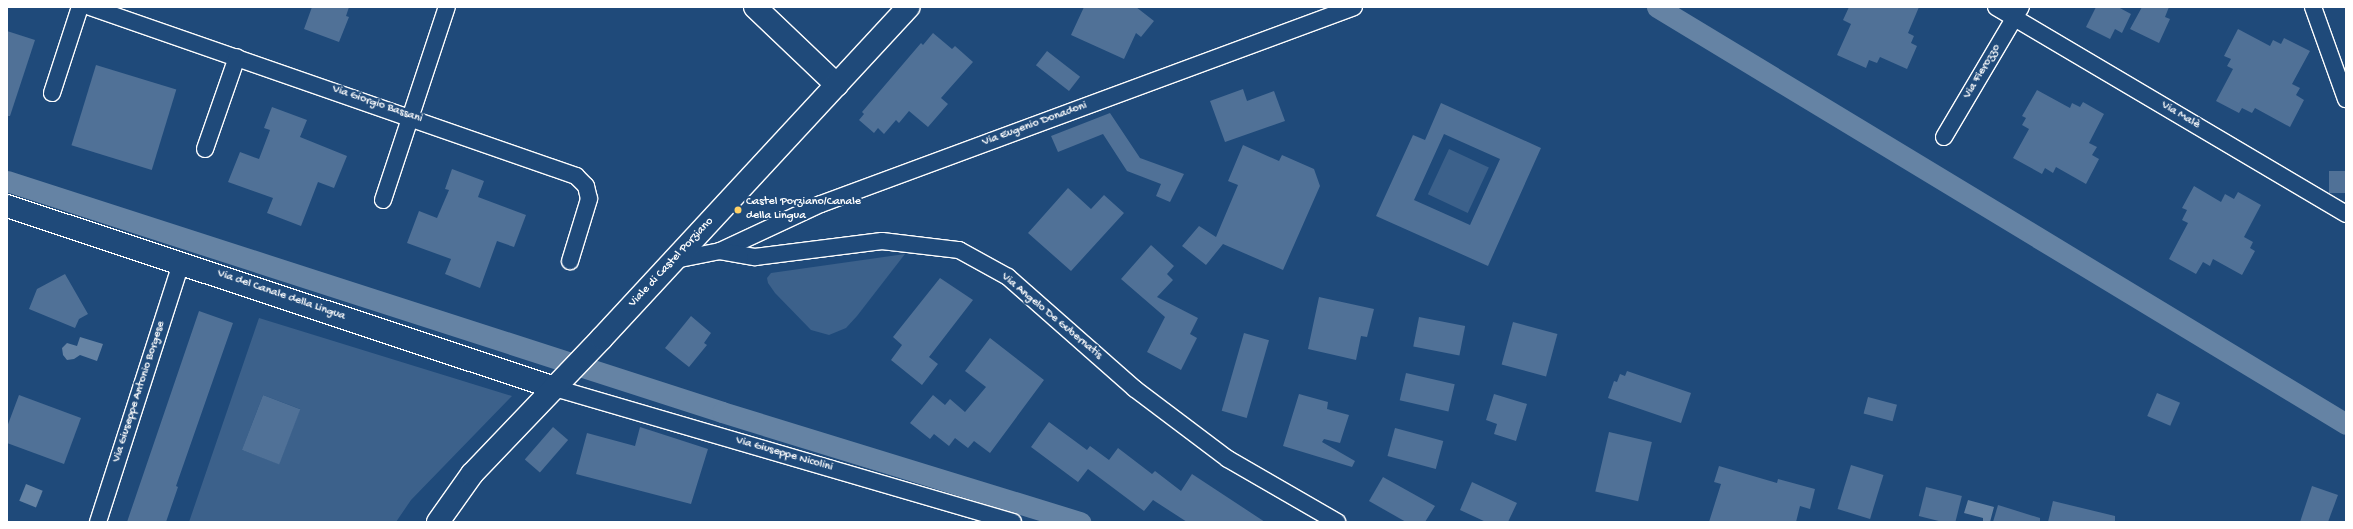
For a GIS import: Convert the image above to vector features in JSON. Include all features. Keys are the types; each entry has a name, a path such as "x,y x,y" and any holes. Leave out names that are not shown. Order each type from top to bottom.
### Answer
{"street":[{"path":"52,93 80,7"},
{"name":"Via Giorgio Bassani","path":"90,7 410,116 576,176 586,186 589,199 570,262"},
{"path":"383,200 447,7"},
{"path":"755,7 837,85"},
{"name":"Viale di Castel Porziano","path":"438,522 472,474 560,383 675,260 908,7"},
{"name":"Via Eugenio Donadoni","path":"720,251 821,204 1354,7"},
{"name":"Via Malè","path":"1996,7 2018,13 2346,214"},
{"path":"2313,7 2346,99"},
{"name":"Via Fierozzo","path":"1944,137 2018,13"},
{"path":"205,149 237,57"},
{"name":"Via del Canale della Lingua","path":"7,206 181,263 560,383"},
{"name":"Via Angelo De Gubernatis","path":"675,260 720,251 755,257 882,241 959,250 1008,278 1135,389 1228,459 1337,522"},
{"name":"Via Giuseppe Antonio Borgese","path":"98,522 181,263"},
{"name":"Via Giuseppe Nicolini","path":"560,383 1013,522"}],"shaded area":[{"path":"1449,149 1489,168 1468,213 1428,194"},
{"path":"905,254 846,328 829,335 811,330 775,293 768,283 767,278 771,273"},
{"path":"259,318 512,396 411,500 396,522 189,522","holes":["263,395 300,409 279,464 242,450"]},
{"path":"80,337 103,344 97,361 80,355 74,359 67,360 63,355 62,348 67,343 77,346"},
{"path":"26,484 43,491 36,507 19,501"},
{"path":"1968,500 1994,507 1990,522 1983,522 1983,518 1964,513"}],"building":[{"path":"312,7 349,7 346,16 349,17 339,42 304,29"},
{"path":"1084,7 1136,7 1154,21 1141,37 1136,33 1124,59 1071,35"},
{"path":"1849,7 1919,7 1908,33 1914,36 1911,43 1917,46 1907,69 1880,57 1877,63 1869,60 1866,68 1837,55 1851,24 1843,20"},
{"path":"2096,7 2118,7 2131,14 2122,33 2115,29 2110,39 2086,27"},
{"path":"2142,7 2169,7 2165,17 2170,19 2159,43 2130,29"},
{"path":"2238,29 2270,46 2273,40 2281,44 2284,38 2310,51 2292,84 2300,88 2296,95 2304,100 2290,127 2255,108 2252,113 2242,108 2239,113 2216,101 2233,69 2227,66 2231,59 2224,56"},
{"path":"7,31 35,40 10,116 7,116"},
{"path":"933,33 952,49 955,46 973,62 941,98 948,104 928,127 909,111 899,123 896,120 884,134 878,128 874,133 859,120 864,114 862,112 921,43 923,45"},
{"path":"1047,51 1080,77 1069,91 1036,65"},
{"path":"96,65 176,90 152,170 71,145"},
{"path":"1243,89 1247,101 1274,91 1285,121 1225,142 1210,101"},
{"path":"2037,90 2070,108 2072,103 2080,107 2083,102 2104,114 2089,143 2097,147 2092,155 2099,159 2086,184 2056,167 2053,173 2045,168 2042,174 2013,158 2029,129 2022,125 2026,118 2022,116"},
{"path":"1441,103 1541,148 1488,266 1376,216 1413,135 1425,140","holes":["1444,134 1500,159 1470,225 1414,200"]},
{"path":"272,107 307,120 300,137 347,156 334,188 318,182 301,226 267,213 273,198 228,182 240,152 259,159 270,130 264,128"},
{"path":"1110,113 1140,158 1184,174 1170,202 1156,196 1161,184 1127,171 1103,134 1058,152 1051,136"},
{"path":"1243,145 1279,161 1282,155 1314,169 1320,186 1283,270 1223,244 1206,265 1182,246 1199,226 1216,237 1238,185 1228,181"},
{"path":"452,169 484,181 478,197 526,215 514,247 497,241 480,288 445,274 451,259 407,243 419,211 437,218 449,190 445,189"},
{"path":"2329,171 2346,171 2346,193 2329,193"},
{"path":"2194,186 2221,202 2225,194 2234,199 2238,192 2261,205 2244,237 2253,242 2250,248 2255,251 2242,275 2213,259 2210,266 2203,262 2196,274 2169,259 2188,223 2182,220 2187,210 2182,208"},
{"path":"1068,188 1091,209 1104,195 1124,213 1071,271 1028,233"},
{"path":"1151,245 1174,266 1167,274 1173,280 1157,297 1198,318 1190,334 1197,338 1181,370 1147,352 1165,317 1121,279"},
{"path":"65,274 88,314 79,319 75,328 29,309 37,289"},
{"path":"940,278 973,300 929,357 938,364 922,385 891,360 902,345 893,337"},
{"path":"1319,297 1374,309 1367,337 1361,336 1356,360 1308,349"},
{"path":"199,311 233,323 176,486 178,487 166,522 127,522"},
{"path":"691,316 711,333 704,343 707,345 689,367 665,348"},
{"path":"1419,317 1465,326 1459,355 1413,346"},
{"path":"1513,322 1557,334 1546,376 1502,365"},
{"path":"1244,333 1269,340 1247,418 1222,411"},
{"path":"990,338 1044,380 990,453 974,441 968,448 955,438 949,446 934,434 930,439 910,423 933,395 945,405 950,399 965,412 986,387 965,371"},
{"path":"1627,371 1691,393 1681,423 1608,398 1614,381 1617,382 1620,374 1625,376"},
{"path":"1406,373 1455,384 1448,412 1400,400"},
{"path":"2157,393 2180,403 2170,426 2147,416"},
{"path":"1299,394 1328,402 1327,409 1349,415 1340,443 1324,439 1322,442 1355,461 1352,467 1283,446"},
{"path":"1494,394 1527,404 1516,441 1494,434 1497,424 1486,420"},
{"path":"19,395 81,418 64,464 7,443 7,427"},
{"path":"263,395 300,409 279,464 242,450"},
{"path":"1868,397 1897,405 1893,421 1864,413"},
{"path":"1049,422 1087,450 1090,446 1109,460 1118,448 1152,474 1155,471 1181,491 1192,474 1265,522 1187,522 1153,500 1144,511 1088,469 1078,482 1031,447"},
{"path":"553,427 568,440 540,473 525,459"},
{"path":"640,427 708,449 691,504 576,474 587,433 635,446"},
{"path":"1395,428 1443,441 1436,469 1387,456"},
{"path":"1609,432 1652,442 1638,501 1595,491"},
{"path":"1851,465 1884,475 1870,519 1838,509"},
{"path":"1719,466 1777,483 1778,479 1815,489 1810,509 1800,506 1796,522 1709,522 1721,484 1714,482"},
{"path":"1383,477 1435,506 1425,522 1406,522 1369,501"},
{"path":"1472,482 1517,503 1508,522 1486,522 1460,510"},
{"path":"2312,486 2338,495 2328,522 2300,522"},
{"path":"1926,487 1962,496 1955,522 1942,522 1919,516"},
{"path":"2053,501 2115,516 2115,522 2048,522"},
{"path":"1998,505 2040,518 2040,522 1993,522"}],"waterway":[{"path":"1657,7 2346,424"},
{"path":"7,181 722,412 1080,522"}],"place":[{"name":"Castel Porziano/Canale della Lingua","path":"738,210"}]}
